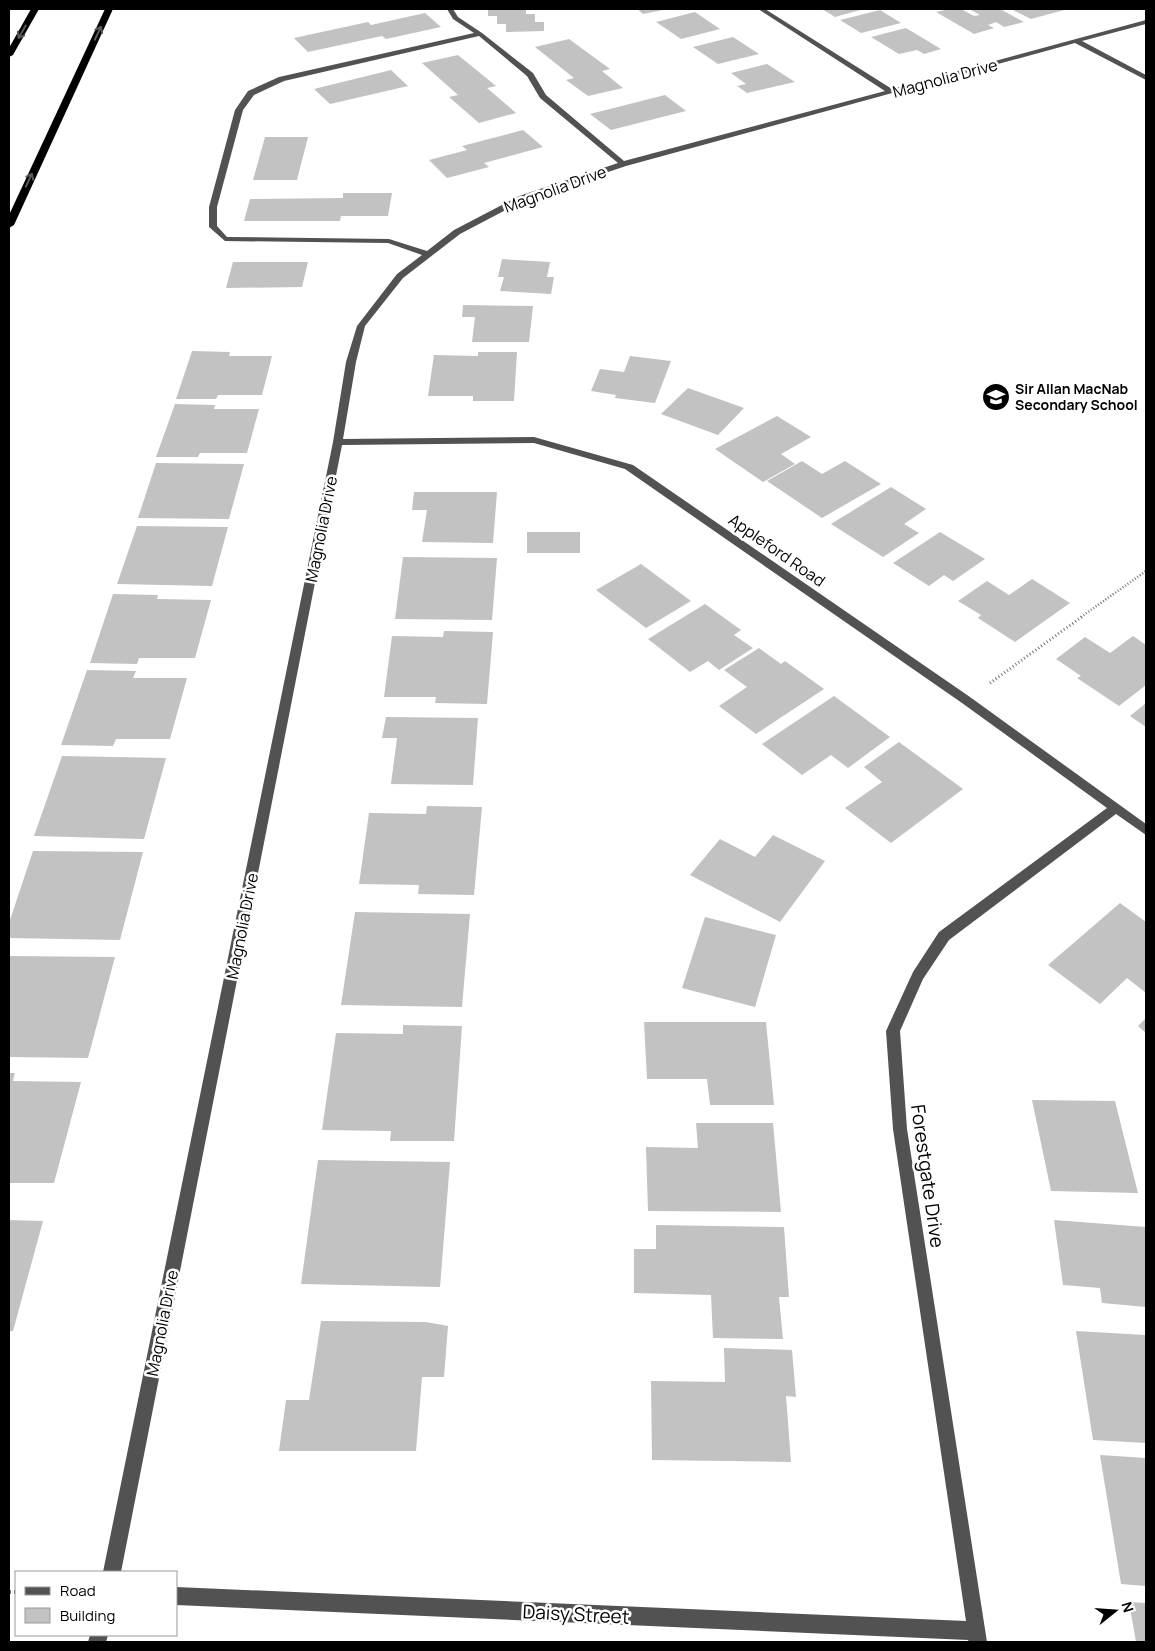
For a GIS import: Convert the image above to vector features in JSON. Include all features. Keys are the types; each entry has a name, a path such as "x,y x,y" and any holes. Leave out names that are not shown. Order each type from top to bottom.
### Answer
{"highway":[{"path":"9,55 35,9"},
{"path":"9,225 109,9"}],"street":[{"path":"450,9 455,18 480,34 530,74 542,96 623,164"},
{"path":"761,9 892,92"},
{"name":"Magnolia Drive","path":"112,1571 338,442 351,362 361,326 400,276 457,232 522,198 623,164 1146,22"},
{"path":"428,254 390,241 225,238 213,227 213,207 240,110 251,93 282,80 480,34"},
{"path":"1078,42 1146,78"},
{"name":"Appleford Road","path":"338,442 534,440 629,467 966,700 1114,809 1146,830"},
{"name":"Forestgate Drive","path":"977,1637 900,1129 893,1031 918,976 944,936 1114,809"},
{"name":"Daisy Street","path":"178,1596 977,1637"}],"path":[{"path":"966,700 1146,571"}],"building":[{"path":"488,9 526,9 526,14 535,14 535,22 544,22 544,31 506,32 506,24 497,24 497,16 488,16"},
{"path":"637,9 663,9 663,10 643,14"},
{"path":"822,9 864,9 835,17"},
{"path":"961,9 974,16 980,15 969,9 1000,9 1024,22 1004,27 996,22 988,25 994,28 974,34 936,12"},
{"path":"1011,9 1068,9 1031,19"},
{"path":"880,10 901,23 861,33 840,20"},
{"path":"695,12 720,29 681,39 656,22"},
{"path":"425,13 441,27 386,39 382,36 308,52 294,38 368,22 371,25"},
{"path":"906,28 941,49 924,54 917,50 899,54 871,37"},
{"path":"733,37 759,54 718,64 693,47"},
{"path":"569,39 610,69 602,71 623,88 588,96 566,80 574,78 535,47"},
{"path":"458,55 496,86 487,88 516,113 479,123 449,97 458,95 422,63"},
{"path":"767,64 795,82 747,93 737,86 746,84 731,73"},
{"path":"391,70 408,86 330,104 314,89"},
{"path":"665,95 686,111 611,130 590,114"},
{"path":"523,130 543,147 484,163 489,167 447,178 429,160 467,150 462,146"},
{"path":"265,137 308,137 297,180 253,180"},
{"path":"343,193 392,193 388,216 341,216 340,221 244,221 250,199 343,198"},
{"path":"502,259 550,262 547,277 554,277 551,294 500,291 504,277 498,277"},
{"path":"233,262 308,262 302,287 226,288"},
{"path":"463,305 533,306 529,342 472,342 475,317 462,317"},
{"path":"192,351 230,352 229,356 272,356 262,395 218,395 216,399 176,399"},
{"path":"478,352 517,352 514,401 473,401 473,396 428,396 434,355 478,356"},
{"path":"630,356 671,361 655,403 615,398 616,395 591,391 600,369 624,372"},
{"path":"688,388 744,408 718,435 661,414"},
{"path":"175,404 215,405 214,409 259,409 247,453 200,453 198,457 156,457"},
{"path":"777,416 811,437 781,454 795,464 763,482 715,449"},
{"path":"802,461 822,474 845,461 881,484 822,518 767,481"},
{"path":"156,463 244,464 229,519 138,518"},
{"path":"891,487 926,509 904,524 919,533 883,557 831,524"},
{"path":"414,492 497,492 493,543 422,542 427,510 412,510"},
{"path":"137,526 228,527 212,586 117,584"},
{"path":"527,532 580,532 580,553 527,553"},
{"path":"940,532 985,559 953,581 944,575 929,586 893,563"},
{"path":"403,557 497,558 492,620 395,619"},
{"path":"641,564 691,601 646,628 596,590"},
{"path":"1032,579 1070,603 1015,642 978,618 981,615 958,601 987,581 1009,595"},
{"path":"113,594 158,595 157,599 211,600 195,658 139,658 137,664 90,663"},
{"path":"705,604 741,630 734,635 753,648 719,670 708,661 690,672 648,639"},
{"path":"444,631 493,632 487,704 435,703 436,697 384,697 392,636 443,637"},
{"path":"1133,636 1146,645 1146,685 1119,706 1077,678 1081,676 1056,659 1085,637 1110,653"},
{"path":"759,648 781,664 785,661 824,689 756,734 719,706 747,687 724,670"},
{"path":"87,670 136,671 133,678 187,678 170,739 116,739 113,746 61,745"},
{"path":"834,696 890,737 848,768 831,755 802,775 762,744"},
{"path":"1146,703 1146,727 1130,716"},
{"path":"386,717 478,718 473,785 391,784 397,738 382,738"},
{"path":"899,742 963,789 891,843 845,808 882,782 864,767"},
{"path":"62,756 166,758 144,839 34,836"},
{"path":"427,806 482,807 474,895 418,894 419,885 359,884 369,813 426,814"},
{"path":"773,835 825,861 780,922 690,875 720,839 755,857"},
{"path":"33,851 143,852 120,940 9,938 9,923"},
{"path":"1120,903 1146,922 1146,993 1127,978 1100,1004 1048,965"},
{"path":"355,912 470,914 462,1007 341,1005"},
{"path":"705,917 776,935 755,1007 682,988"},
{"path":"9,956 115,957 88,1058 9,1057"},
{"path":"1146,1018 1146,1033 1138,1026"},
{"path":"644,1022 766,1022 774,1105 710,1105 707,1079 647,1079"},
{"path":"403,1025 462,1026 454,1141 390,1141 391,1131 322,1130 336,1033 403,1034"},
{"path":"9,1073 15,1073 13,1081 81,1082 54,1183 9,1183"},
{"path":"1032,1100 1115,1101 1138,1193 1051,1191"},
{"path":"696,1123 773,1123 781,1212 648,1211 646,1147 698,1148"},
{"path":"318,1160 450,1162 440,1287 301,1284"},
{"path":"9,1220 43,1221 13,1331 9,1331"},
{"path":"1054,1220 1146,1227 1146,1307 1102,1303 1100,1288 1063,1285"},
{"path":"656,1225 784,1227 789,1297 779,1297 783,1339 713,1338 711,1295 634,1293 634,1249 656,1249"},
{"path":"321,1321 426,1322 448,1326 444,1377 422,1377 416,1451 279,1451 286,1400 309,1400"},
{"path":"1076,1331 1146,1335 1146,1443 1093,1440"},
{"path":"724,1348 792,1350 796,1397 786,1396 791,1462 652,1460 651,1381 725,1382"},
{"path":"1100,1455 1146,1458 1146,1586 1121,1584"},
{"path":"1129,1602 1146,1603 1146,1642 1136,1642"}],"place":[{"name":"Sir Allan MacNab Secondary School","path":"996,397"}]}
